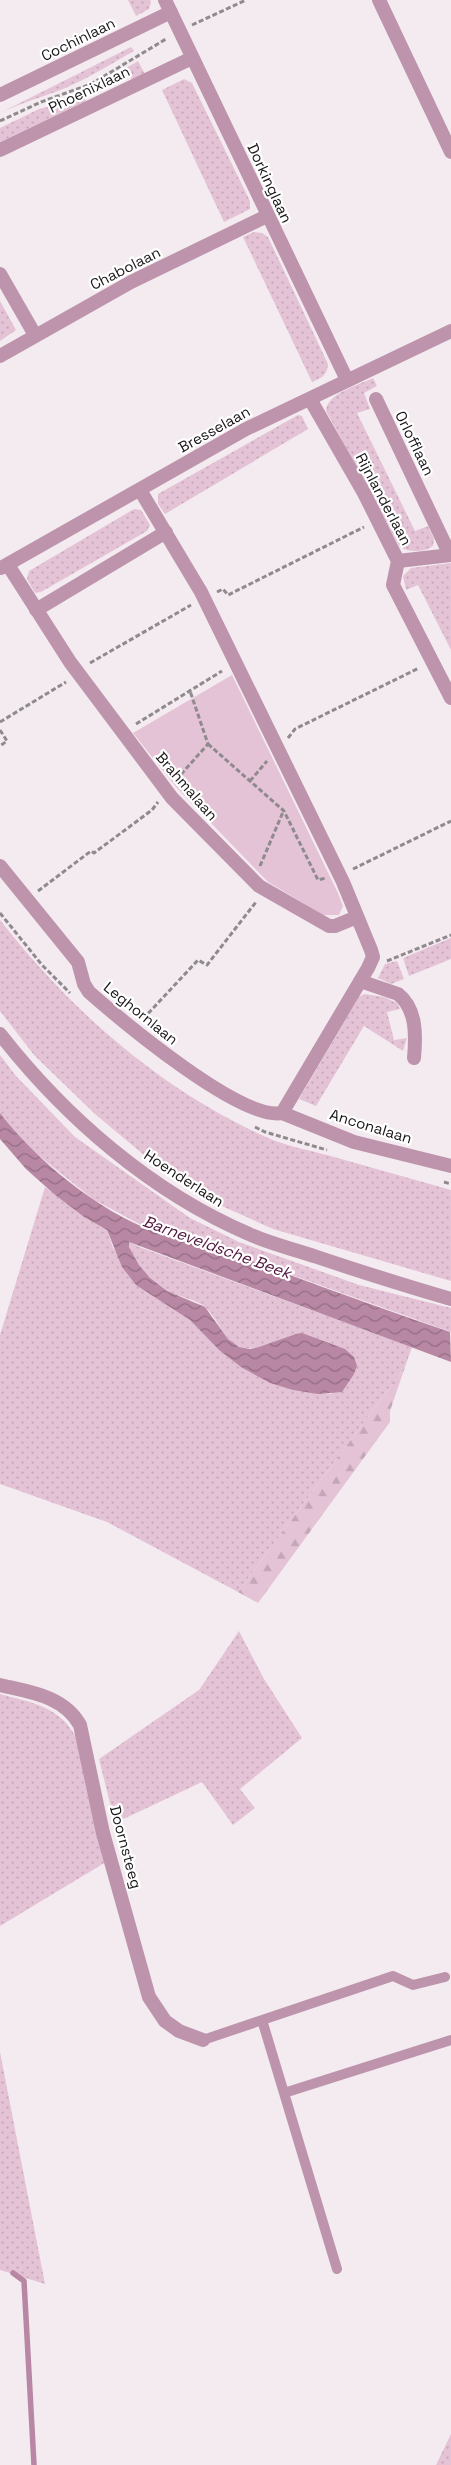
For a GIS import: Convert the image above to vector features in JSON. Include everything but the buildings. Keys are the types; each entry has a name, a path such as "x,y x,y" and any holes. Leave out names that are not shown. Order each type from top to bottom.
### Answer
{"street":[{"path":"379,0 451,152"},
{"name":"Dorkinglaan","path":"168,6 347,380"},
{"name":"Cochinlaan","path":"0,95 168,6"},
{"name":"Phoenixlaan","path":"0,150 192,58"},
{"name":"Chabolaan","path":"0,356 131,282 267,216"},
{"path":"0,274 35,335"},
{"name":"Bresselaan","path":"4,567 246,429 451,331"},
{"name":"Rijnlanderlaan","path":"310,398 378,520 398,561 393,585 451,698"},
{"name":"Orlofflaan","path":"376,399 451,555 398,561"},
{"path":"140,490 204,598 339,874 371,950 372,957 368,968 282,1113"},
{"path":"36,610 166,532"},
{"name":"Brahmalaan","path":"4,567 121,732 166,790 254,881 266,890 329,926 335,926 357,917"},
{"name":"Leghornlaan","path":"0,866 78,962 84,984 89,992 132,1030 179,1065 217,1088 267,1114 282,1113"},
{"path":"360,981 398,994 403,998 416,1029 414,1058"},
{"name":"Hoenderlaan","path":"0,1034 25,1066 88,1130 142,1171 199,1210 250,1235 451,1299"},
{"name":"Anconalaan","path":"282,1113 354,1142 451,1166"},
{"name":"Doornsteeg","path":"0,1685 36,1693 64,1705 74,1714 80,1725 103,1833 149,1997 165,2021 179,2031 203,2040"}],"lane":[{"path":"203,2040 393,1976 413,1985 444,1977"},
{"path":"262,2020 337,2269"},
{"path":"284,2093 451,2040"}],"path":[{"path":"0,120 41,102 91,84 180,31 246,0"},
{"path":"0,722 79,674 85,666 204,598 223,589 228,595 378,520"},
{"path":"250,782 295,729 432,662"},
{"path":"121,732 236,663"},
{"path":"190,691 208,744 284,811 318,880 339,874 451,821"},
{"path":"0,730 7,741 0,746"},
{"path":"26,900 152,810 166,790 208,744"},
{"path":"254,881 284,811"},
{"path":"132,1030 198,960 207,965 266,890"},
{"path":"368,968 451,934"}],"green space":[{"path":"128,0 150,0 151,2 149,9 136,16"},
{"path":"131,47 134,51 77,82 0,113"},
{"path":"138,61 145,74 132,80 128,73 84,97 86,101 0,142 0,128 39,109 73,100"},
{"path":"184,79 192,83 250,201 250,209 224,222 162,90"},
{"path":"254,232 262,233 268,237 328,364 323,376 312,382 243,237"},
{"path":"0,301 16,330 0,341"},
{"path":"373,378 377,386 364,393 370,409 357,413 415,531 428,526 434,539 433,546 425,550 412,551 400,547 326,411 332,399 338,394"},
{"path":"298,415 302,416 308,429 165,514 158,504 158,494"},
{"path":"134,509 141,510 150,525 147,531 41,592 35,593 27,579 29,571"},
{"path":"451,563 451,650 418,585 406,590 403,576 411,568"},
{"path":"232,675 337,891 343,906 339,915 323,915 268,882 176,787 133,733"},
{"path":"0,920 57,986 88,1017 121,1046 191,1097 229,1119 275,1141 451,1190 451,1281 273,1229 222,1206 156,1165 95,1114 34,1055 0,1011"},
{"path":"451,938 451,959 409,976 403,958"},
{"path":"397,961 404,979 391,984 378,978 385,964"},
{"path":"364,994 384,997 397,1003 400,1009 387,1012 394,1040 407,1038 403,1051 364,1026 316,1106 299,1099 359,997"},
{"path":"0,1055 16,1076 75,1137 190,1218 239,1242 359,1285 451,1308 451,1332 247,1259 154,1232 93,1199 28,1147 0,1113"},
{"path":"45,1187 84,1217 107,1230 113,1248 166,1303 190,1320 219,1350 293,1390 333,1394 259,1347 239,1347 232,1342 205,1307 197,1302 173,1294 150,1278 132,1254 129,1242 412,1347 405,1367 238,1592 107,1522 0,1484 0,1335"},
{"path":"405,1367 390,1411 390,1422 258,1603 238,1592"},
{"path":"239,1631 264,1679 302,1738 240,1789 255,1808 233,1825 202,1782 115,1823 99,1759 199,1690"},
{"path":"0,1694 34,1703 54,1713 70,1728 77,1739 106,1862 0,1926"},
{"path":"0,2052 45,2284 0,2270"},
{"path":"451,2434 451,2465 436,2465"}],"water":[{"path":"0,1113 50,1166 90,1197 133,1223 167,1236 250,1260 450,1332 451,1362 129,1242 129,1247 139,1265 150,1278 167,1291 205,1307 228,1339 239,1347 250,1349 259,1347 302,1333 345,1349 354,1357 357,1366 342,1392 318,1394 293,1390 270,1383 241,1367 219,1350 190,1320 136,1285 122,1267 107,1230 84,1217 54,1194 26,1169 0,1139"}],"waterway":[{"path":"13,2273 24,2281 34,2465"}],"water label":[{"name":"Barneveldsche Beek","path":"217,1247"}]}
